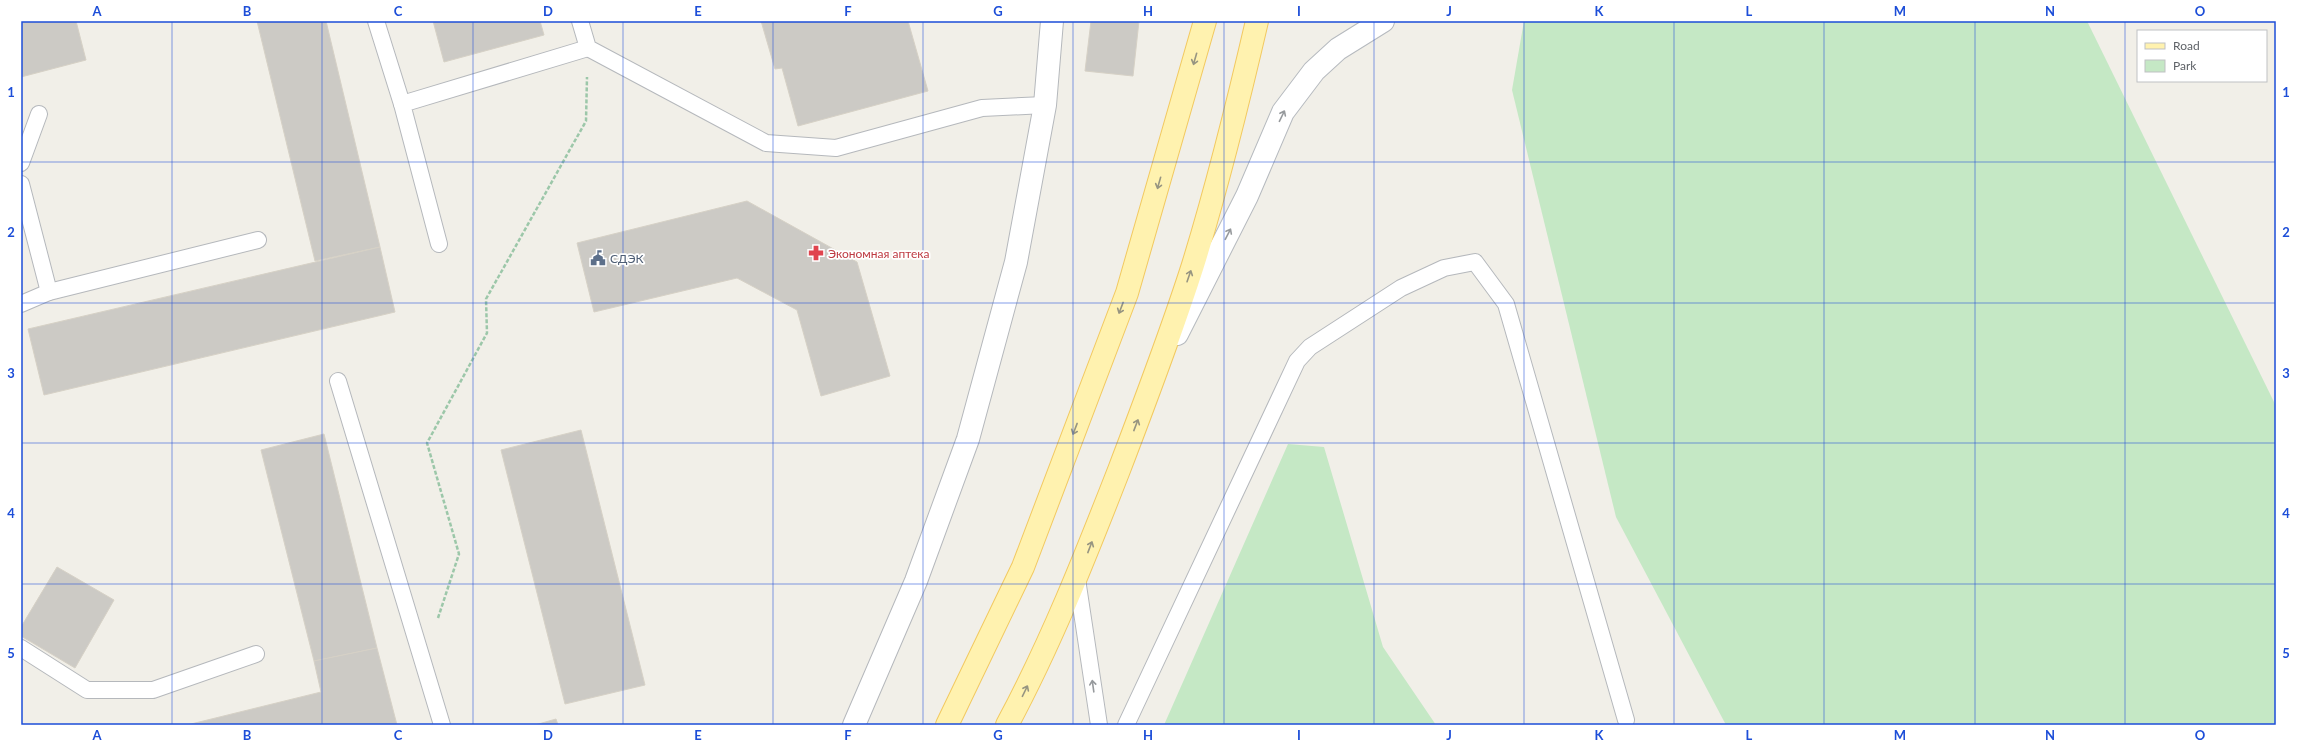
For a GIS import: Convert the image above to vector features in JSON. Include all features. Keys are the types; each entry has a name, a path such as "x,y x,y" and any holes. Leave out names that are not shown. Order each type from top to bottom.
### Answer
{"main road":[{"path":"947,725 1023,567 1127,293 1205,21"},
{"path":"1007,725 1077,579 1153,381 1195,258 1229,138 1257,21"}],"street":[{"path":"854,725 916,581 968,439 1016,262 1045,105 1052,21"},
{"path":"1153,381 1247,196 1283,112 1314,71 1338,49 1383,21"}],"lane":[{"path":"376,21 402,104 440,244"},
{"path":"580,21 588,48"},
{"path":"402,104 588,48 766,143 836,148 982,108 1045,105"},
{"path":"21,163 39,114"},
{"path":"21,184 49,292"},
{"path":"21,304 49,292 258,240"},
{"path":"1126,725 1298,361 1310,347 1401,288 1444,268 1475,262 1506,304 1626,720"},
{"path":"338,381 442,725"},
{"path":"1077,579 1099,725"},
{"path":"21,648 87,690 153,690 256,654"}],"path":[{"path":"421,656 439,616 459,554 427,443 487,333 486,299 586,121 588,48"}],"green space":[{"path":"1524,21 2087,21 2276,406 2276,725 1726,725 1616,517 1512,90"},
{"path":"1288,444 1324,447 1383,647 1436,725 1164,725"}],"building":[{"path":"21,21 76,21 86,60 21,77"},
{"path":"257,21 326,21 380,247 315,261"},
{"path":"433,21 540,21 544,35 444,62"},
{"path":"761,21 908,21 928,91 798,126 782,68 775,69"},
{"path":"1091,21 1139,21 1133,76 1085,71"},
{"path":"747,201 857,262 890,376 821,396 797,310 737,278 594,312 577,243"},
{"path":"380,247 395,312 44,395 28,329"},
{"path":"581,430 645,685 565,704 501,450"},
{"path":"324,434 377,648 314,661 261,450"},
{"path":"57,567 114,600 75,668 21,636 21,627"},
{"path":"377,648 397,725 187,725 321,692 314,661"},
{"path":"556,719 558,725 535,725"}],"place":[{"name":"Экономная аптека","path":"816,253"},
{"name":"СДЭК","path":"598,258"}]}
